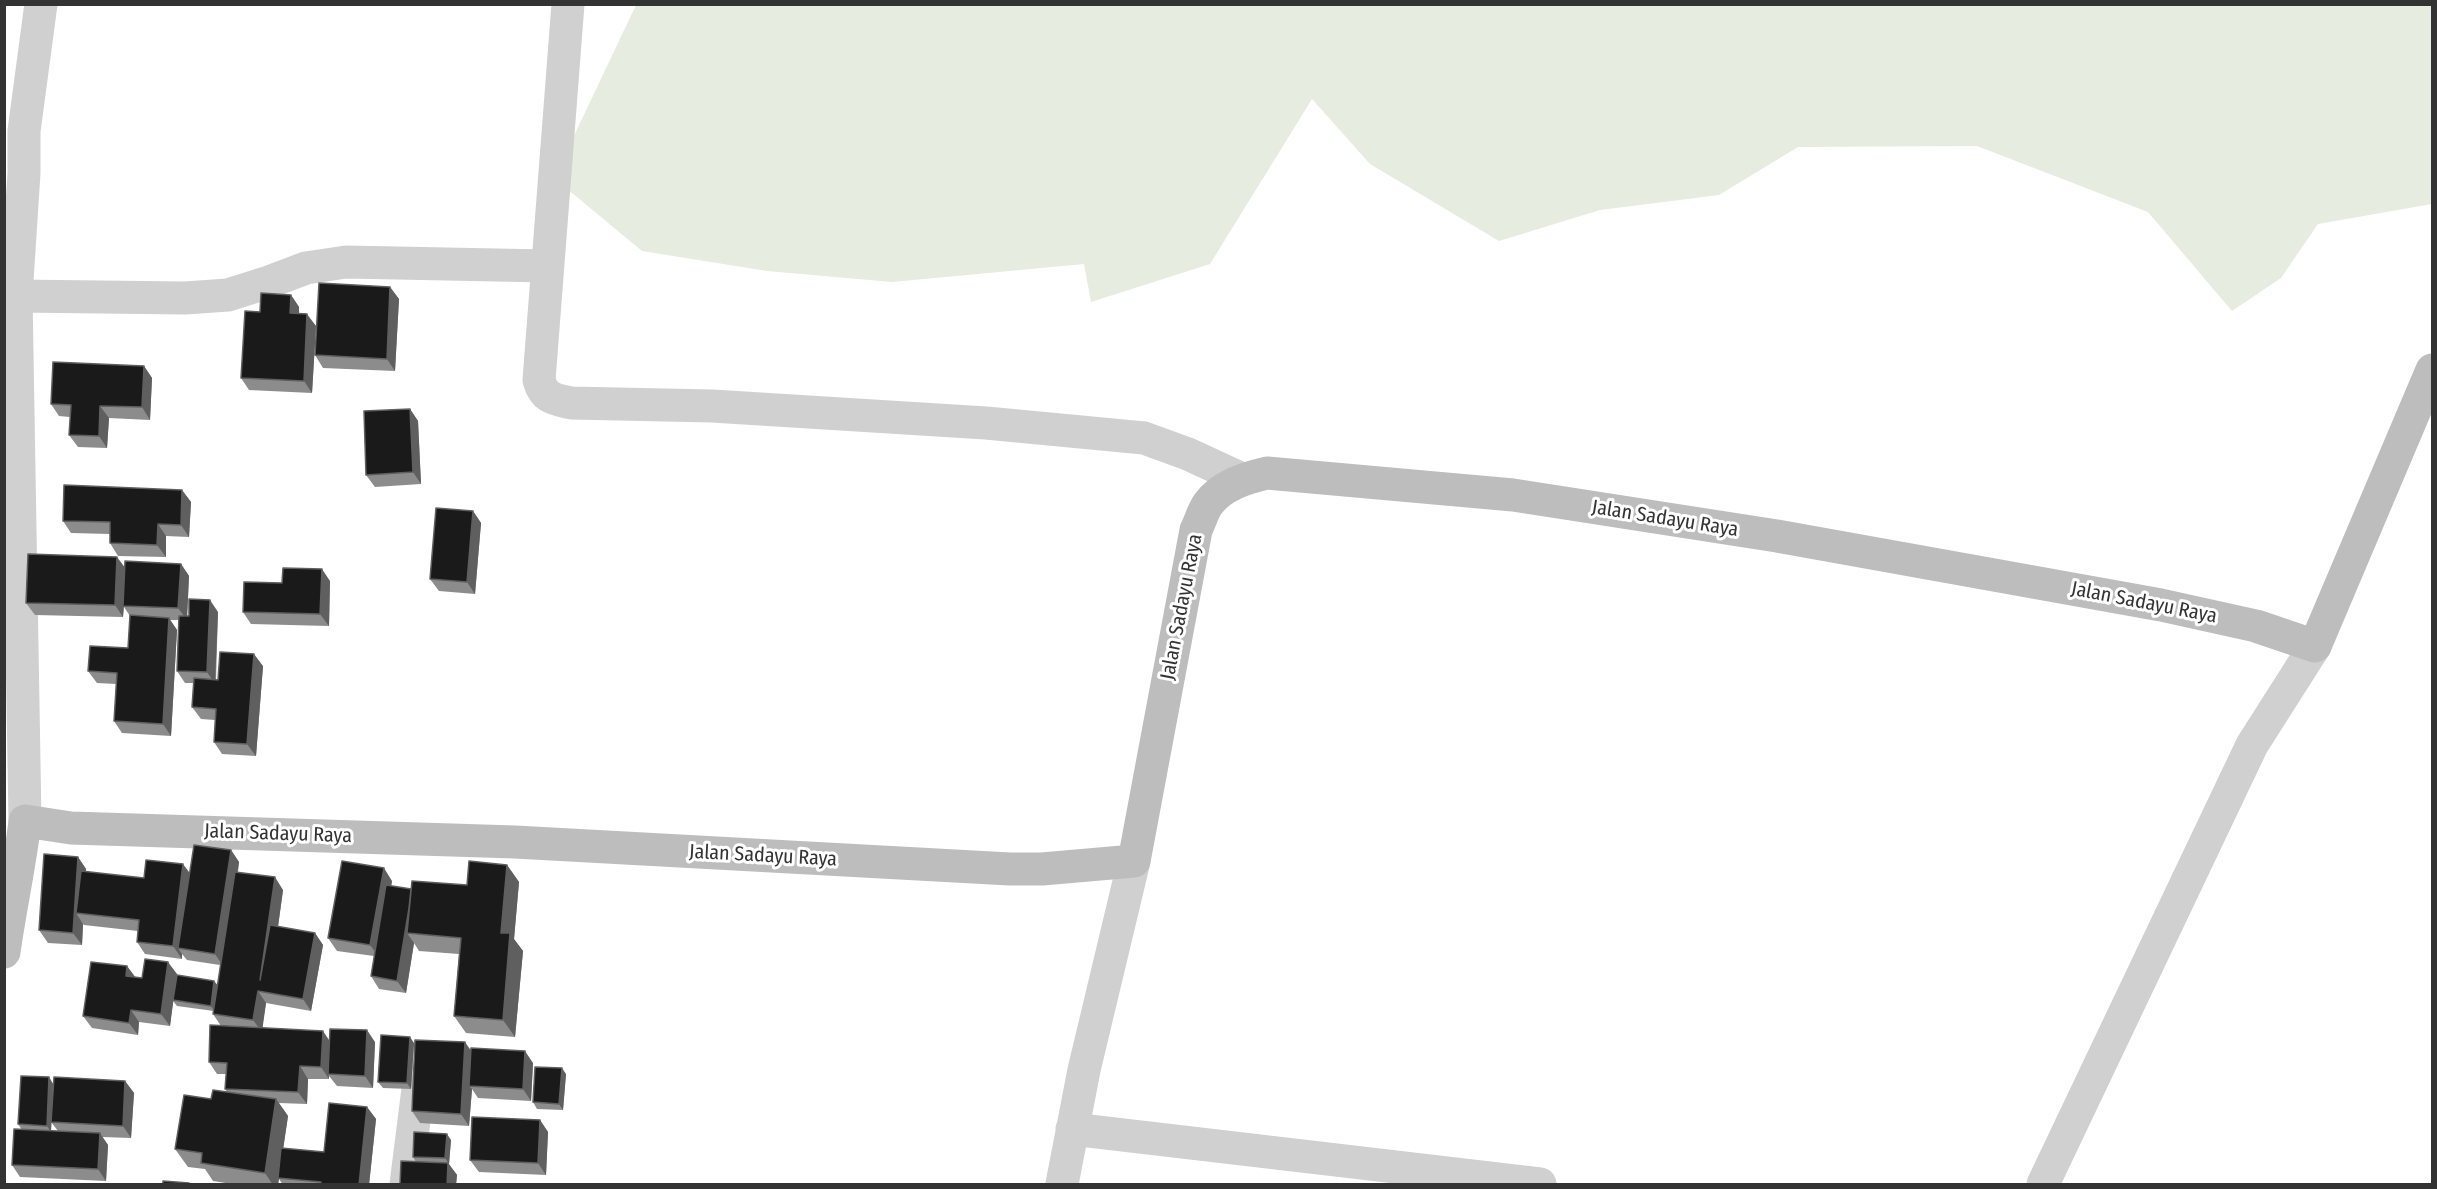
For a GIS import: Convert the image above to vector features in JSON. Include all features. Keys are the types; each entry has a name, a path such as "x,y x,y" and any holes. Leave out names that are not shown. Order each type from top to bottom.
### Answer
{"street":[{"path":"4,952 25,821 14,630 19,551 14,172 24,131 41,4"},
{"path":"568,4 539,380 543,393 551,399 571,403 712,406 986,423 1144,438 1188,454 1242,479"},
{"path":"16,296 185,298 228,295 306,268 346,262 547,266"},
{"path":"2043,1185 2252,745 2315,646 2433,370"},
{"name":"Jalan Sadayu Raya","path":"25,821 71,828 515,842 1010,869 1042,869 1134,861 1196,530 1208,504 1224,490 1242,479 1267,473 1513,495 1777,536 2118,596 2256,626 2315,646"},
{"path":"1062,1185 1084,1070 1134,861"},
{"path":"406,1185 419,1081"},
{"path":"1072,1129 1540,1185"}],"shaded area":[{"path":"636,5 2432,5 2432,204 2318,224 2281,278 2232,311 2148,212 1977,146 1798,147 1719,195 1600,210 1499,241 1370,164 1312,99 1210,264 1091,302 1084,264 892,282 767,271 642,251 554,178"}],"building":[{"path":"319,283 390,287 387,359 315,355"},
{"path":"261,293 291,295 290,313 307,314 304,381 241,378 245,311 260,312"},
{"path":"53,362 144,366 142,407 100,406 99,436 69,435 71,405 51,404"},
{"path":"410,409 413,472 366,475 364,411"},
{"path":"64,485 182,490 181,525 158,524 157,545 110,543 110,522 63,521"},
{"path":"436,508 473,511 467,582 430,579"},
{"path":"28,554 117,557 115,605 26,603"},
{"path":"125,561 181,564 178,608 123,606"},
{"path":"283,568 322,569 320,614 243,612 244,582 282,583"},
{"path":"189,599 210,600 207,672 177,671 179,616 189,616"},
{"path":"130,615 169,618 163,724 114,721 117,673 88,671 90,646 128,648"},
{"path":"220,652 254,654 247,744 214,742 216,709 192,707 194,678 218,680"},
{"path":"194,845 231,850 215,954 178,948"},
{"path":"44,854 78,857 73,933 39,930"},
{"path":"146,860 183,864 173,946 137,942 139,920 76,913 81,871 144,878"},
{"path":"342,861 384,868 370,945 328,938"},
{"path":"469,861 507,865 501,933 510,933 503,1020 454,1016 461,938 407,933 412,881 467,885"},
{"path":"235,872 275,877 260,980 270,925 315,933 303,999 258,991 253,1020 213,1014"},
{"path":"386,885 411,889 397,981 371,976"},
{"path":"145,959 168,962 161,1014 131,1010 129,1023 83,1016 91,962 127,966 126,976 142,978"},
{"path":"177,975 214,981 211,1006 173,1000"},
{"path":"210,1025 323,1031 321,1067 300,1066 298,1092 225,1089 227,1063 209,1062"},
{"path":"330,1029 367,1030 365,1076 328,1074"},
{"path":"381,1035 410,1037 407,1083 378,1082"},
{"path":"415,1040 465,1042 461,1114 412,1111"},
{"path":"471,1048 525,1051 523,1089 469,1086"},
{"path":"535,1067 562,1068 559,1104 533,1102"},
{"path":"21,1076 49,1077 47,1126 18,1124"},
{"path":"54,1077 125,1081 123,1126 51,1122"},
{"path":"213,1090 276,1099 265,1173 201,1163 202,1153 175,1149 184,1095 211,1099"},
{"path":"329,1103 367,1107 359,1185 321,1185 321,1182 278,1178 281,1148 324,1152"},
{"path":"472,1117 540,1120 538,1163 470,1160"},
{"path":"14,1129 100,1133 98,1169 12,1165"},
{"path":"414,1132 447,1134 445,1158 413,1157"},
{"path":"401,1161 448,1163 447,1185 400,1185"},
{"path":"163,1181 189,1183 189,1185 163,1185"}]}
